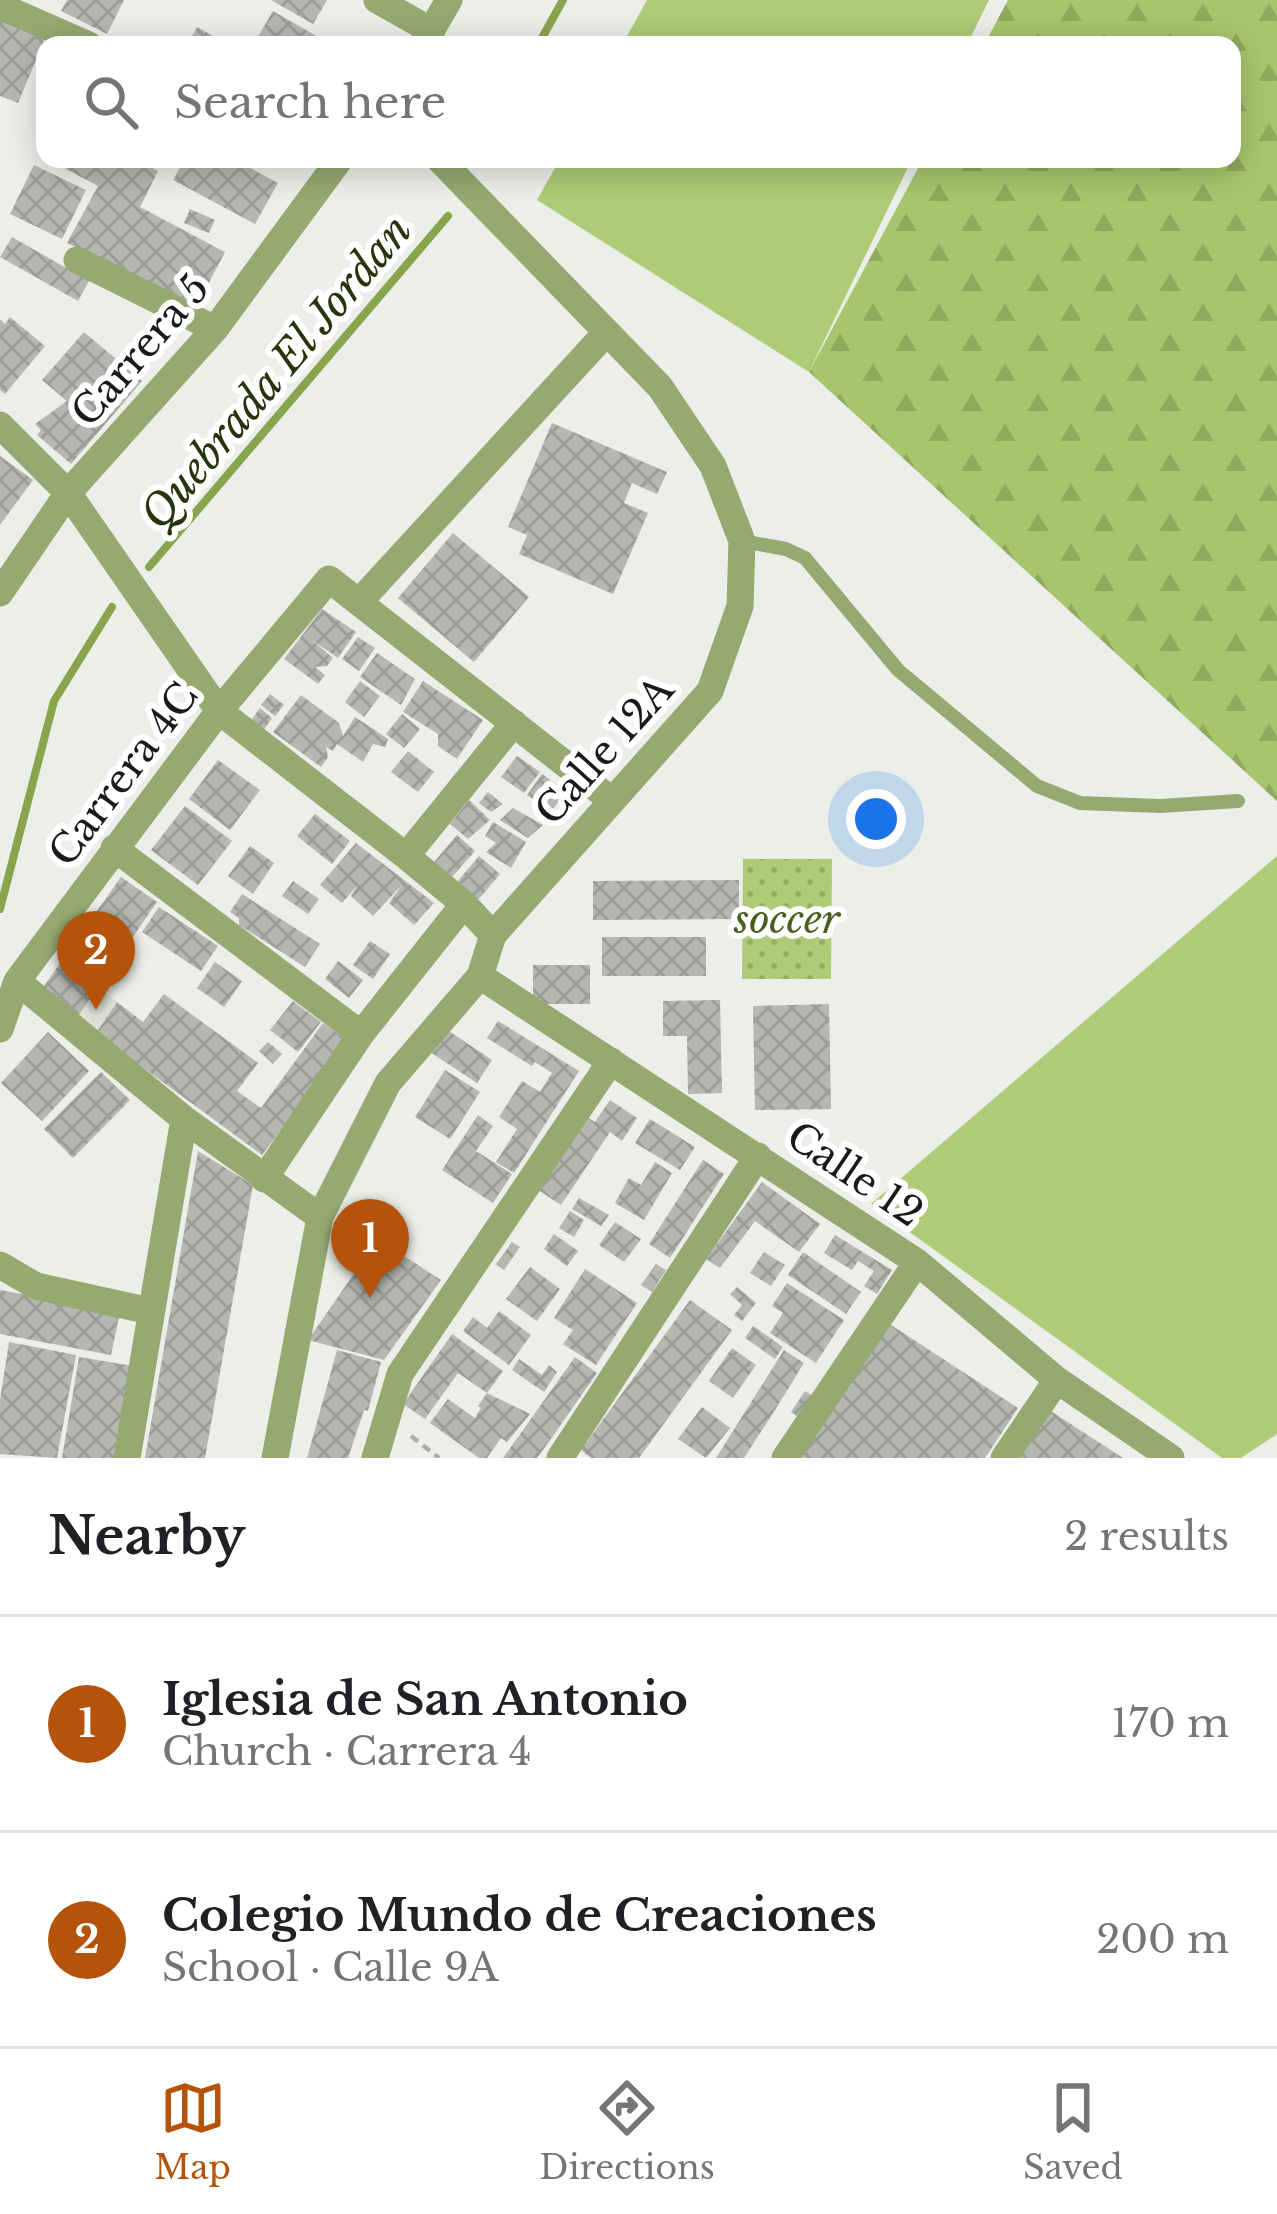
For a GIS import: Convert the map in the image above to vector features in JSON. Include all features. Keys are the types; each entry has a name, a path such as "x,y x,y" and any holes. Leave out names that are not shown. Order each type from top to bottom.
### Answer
{"street":[{"path":"377,0 424,36"},
{"path":"428,36 449,0"},
{"path":"0,7 68,36"},
{"name":"Carrera 5","path":"0,593 68,493 214,328 333,168"},
{"name":"Calle 12A","path":"275,1458 320,1217 388,1083 480,976 493,935 710,691 740,606 742,542 713,466 660,387 448,168"},
{"path":"77,260 214,328"},
{"path":"605,333 358,602 610,799"},
{"path":"0,425 68,493 219,711 406,856 493,935"},
{"name":"Carrera 4C","path":"1,1024 16,981 219,711 328,580 358,602"},
{"path":"406,856 514,723"},
{"path":"114,848 361,1034"},
{"path":"264,1179 361,1034 464,904"},
{"name":"Calle 12","path":"480,976 917,1262 1057,1380 1171,1458"},
{"path":"16,981 184,1119 320,1217"},
{"path":"374,1458 400,1374 611,1061"},
{"path":"127,1458 184,1119"},
{"path":"560,1458 758,1156"},
{"path":"785,1458 917,1262"},
{"path":"0,1265 36,1286 150,1311"},
{"path":"1004,1458 1057,1380"}],"lane":[{"path":"742,542 805,557 898,670 1037,785 1080,803 1160,806 1238,801"}],"path":[{"path":"387,1415 439,1458"}],"shaded area":[{"path":"97,987 117,1002 96,1033 76,1019"}],"green space":[{"path":"647,0 989,0 971,36 627,36"},
{"path":"1008,0 1277,0 1277,801 809,372 918,168 1241,168 1241,36 989,36"},
{"path":"555,168 908,168 809,372 537,200"},
{"path":"1277,856 1277,1434 1241,1458 1222,1458 871,1204"},
{"name":"soccer","path":"743,859 832,859 831,979 742,979"}],"building":[{"path":"67,0 124,0 107,34 61,11"},
{"path":"271,0 327,0 313,24"},
{"path":"0,11 48,31 46,36 36,36 36,60 18,103 0,96"},
{"path":"273,11 316,36 258,36"},
{"path":"197,27 213,36 192,36"},
{"path":"34,165 86,190 62,239 10,214"},
{"path":"180,168 250,168 278,183 255,224 173,180"},
{"path":"66,169 158,171 140,207 225,252 195,309 67,243 98,186"},
{"path":"190,209 215,220 209,233 184,223"},
{"path":"12,237 89,281 78,301 0,257"},
{"path":"10,317 45,346 5,394 0,390 0,319 5,324"},
{"path":"84,332 142,381 71,464 37,435 41,430 35,424 67,401 42,380"},
{"path":"552,423 667,472 657,494 632,483 624,503 648,513 613,594 519,554 527,535 508,527"},
{"path":"0,456 33,480 0,525"},
{"path":"453,533 529,597 474,662 398,598"},
{"path":"322,609 356,632 338,658 312,640 333,658 327,666 315,667 325,675 318,684 284,659"},
{"path":"358,637 375,648 359,671 342,659"},
{"path":"377,653 415,679 401,705 360,677"},
{"path":"360,681 380,696 364,717 345,702"},
{"path":"423,681 483,720 457,759 438,746 438,734 403,712"},
{"path":"270,694 284,705 275,716 261,705"},
{"path":"301,695 339,723 343,736 355,717 388,739 385,747 373,744 363,762 337,744 333,751 326,747 328,757 321,767 273,732"},
{"path":"260,708 272,718 263,731 250,722"},
{"path":"402,714 420,729 404,748 386,734"},
{"path":"408,751 434,772 418,792 391,772"},
{"path":"517,756 540,772 524,793 501,777"},
{"path":"218,760 260,790 230,830 189,799"},
{"path":"542,774 566,791 551,812 527,795"},
{"path":"488,792 503,804 491,812 479,803"},
{"path":"469,800 490,820 468,839 450,824"},
{"path":"185,806 232,841 198,885 151,850"},
{"path":"513,808 543,825 528,838 500,820"},
{"path":"315,814 350,841 332,864 297,836"},
{"path":"493,822 526,842 511,868 486,852 496,843 485,836"},
{"path":"457,835 475,851 452,877 434,862"},
{"path":"356,843 434,903 414,925 389,903 402,885 373,916 351,896 358,885 342,903 320,885"},
{"path":"250,846 274,863 253,894 228,876"},
{"path":"479,856 500,874 478,900 457,882"},
{"path":"121,877 157,902 76,1019 39,993"},
{"path":"739,880 739,919 593,920 593,881"},
{"path":"293,881 319,899 308,914 282,896"},
{"path":"242,894 320,944 305,967 239,925 239,918 230,912"},
{"path":"159,907 218,946 201,971 142,932"},
{"path":"602,937 706,937 706,976 602,976"},
{"path":"370,941 390,954 373,979 353,965"},
{"path":"338,961 363,980 349,998 325,979"},
{"path":"215,962 242,981 224,1007 197,988"},
{"path":"533,965 590,965 590,1004 533,1004"},
{"path":"164,994 258,1063 237,1091 261,1108 323,1023 347,1040 262,1155 96,1033 117,1002 143,1022"},
{"path":"720,1000 722,1093 688,1094 687,1036 663,1036 663,1001"},
{"path":"293,1001 321,1022 298,1052 270,1030"},
{"path":"829,1004 831,1109 755,1110 753,1006"},
{"path":"498,1021 579,1071 514,1173 496,1162 517,1129 499,1117 522,1081 540,1092 552,1073 487,1038"},
{"path":"443,1027 492,1060 477,1083 427,1050"},
{"path":"48,1032 89,1071 42,1121 1,1083"},
{"path":"268,1042 282,1054 273,1064 259,1051"},
{"path":"445,1070 480,1092 450,1139 415,1117"},
{"path":"101,1072 130,1100 73,1158 44,1129"},
{"path":"610,1100 637,1118 622,1141 610,1132 561,1205 538,1190 587,1117 595,1122"},
{"path":"478,1115 493,1126 476,1151 512,1174 493,1203 442,1170"},
{"path":"650,1119 695,1147 680,1170 635,1143"},
{"path":"198,1151 253,1185 205,1458 145,1458"},
{"path":"703,1160 724,1174 670,1258 649,1244"},
{"path":"655,1162 672,1173 644,1220 615,1203 629,1178 641,1185"},
{"path":"762,1182 820,1224 799,1252 755,1221 720,1268 706,1259"},
{"path":"579,1198 609,1215 601,1226 572,1209"},
{"path":"570,1211 584,1220 574,1237 559,1228"},
{"path":"615,1222 641,1239 624,1262 599,1245"},
{"path":"554,1234 578,1251 567,1266 544,1249"},
{"path":"835,1235 892,1270 877,1294 864,1286 874,1271 858,1261 852,1270 824,1253"},
{"path":"378,1239 441,1280 384,1360 308,1340"},
{"path":"512,1242 520,1247 504,1270 496,1264"},
{"path":"764,1252 785,1265 771,1286 750,1273"},
{"path":"803,1252 861,1292 846,1314 788,1275"},
{"path":"656,1264 666,1270 652,1292 641,1285"},
{"path":"530,1267 560,1289 537,1321 506,1299"},
{"path":"585,1269 637,1303 596,1365 563,1344 573,1330 554,1318"},
{"path":"787,1283 844,1320 816,1363 770,1333 783,1313 772,1306"},
{"path":"737,1287 756,1303 742,1321 734,1315 742,1305 730,1294"},
{"path":"0,1290 120,1312 111,1355 0,1334"},
{"path":"690,1300 732,1330 639,1458 591,1458 581,1450"},
{"path":"499,1311 531,1335 509,1365 463,1331 473,1317 487,1328"},
{"path":"885,1321 1018,1408 985,1458 795,1458"},
{"path":"753,1326 783,1347 775,1359 745,1338"},
{"path":"452,1334 503,1371 487,1393 458,1373 425,1419 403,1404"},
{"path":"9,1342 76,1355 57,1458 0,1454 0,1400"},
{"path":"732,1348 756,1365 733,1398 709,1381"},
{"path":"337,1350 381,1362 368,1411 364,1410 348,1458 307,1458"},
{"path":"784,1350 804,1363 775,1410 744,1458 716,1458"},
{"path":"79,1357 133,1366 117,1458 62,1458"},
{"path":"575,1357 597,1373 553,1436 537,1458 503,1458"},
{"path":"519,1359 542,1375 549,1365 557,1372 544,1392 512,1370"},
{"path":"805,1391 815,1397 801,1419 791,1412"},
{"path":"487,1393 530,1414 507,1442 501,1438 487,1458 479,1458 430,1423 448,1399 475,1418"},
{"path":"702,1407 730,1428 706,1458 678,1439"},
{"path":"1046,1408 1123,1458 1013,1458"}],"waterway":[{"name":"Quebrada El Jordan","path":"543,36 563,0"},
{"name":"Quebrada El Jordan","path":"149,567 448,216"},
{"name":"Quebrada El Jordan","path":"0,909 54,701 112,607"}],"place":[{"name":"Colegio Mundo de Creaciones","path":"96,1010"},
{"name":"Iglesia de San Antonio","path":"370,1298"}]}
